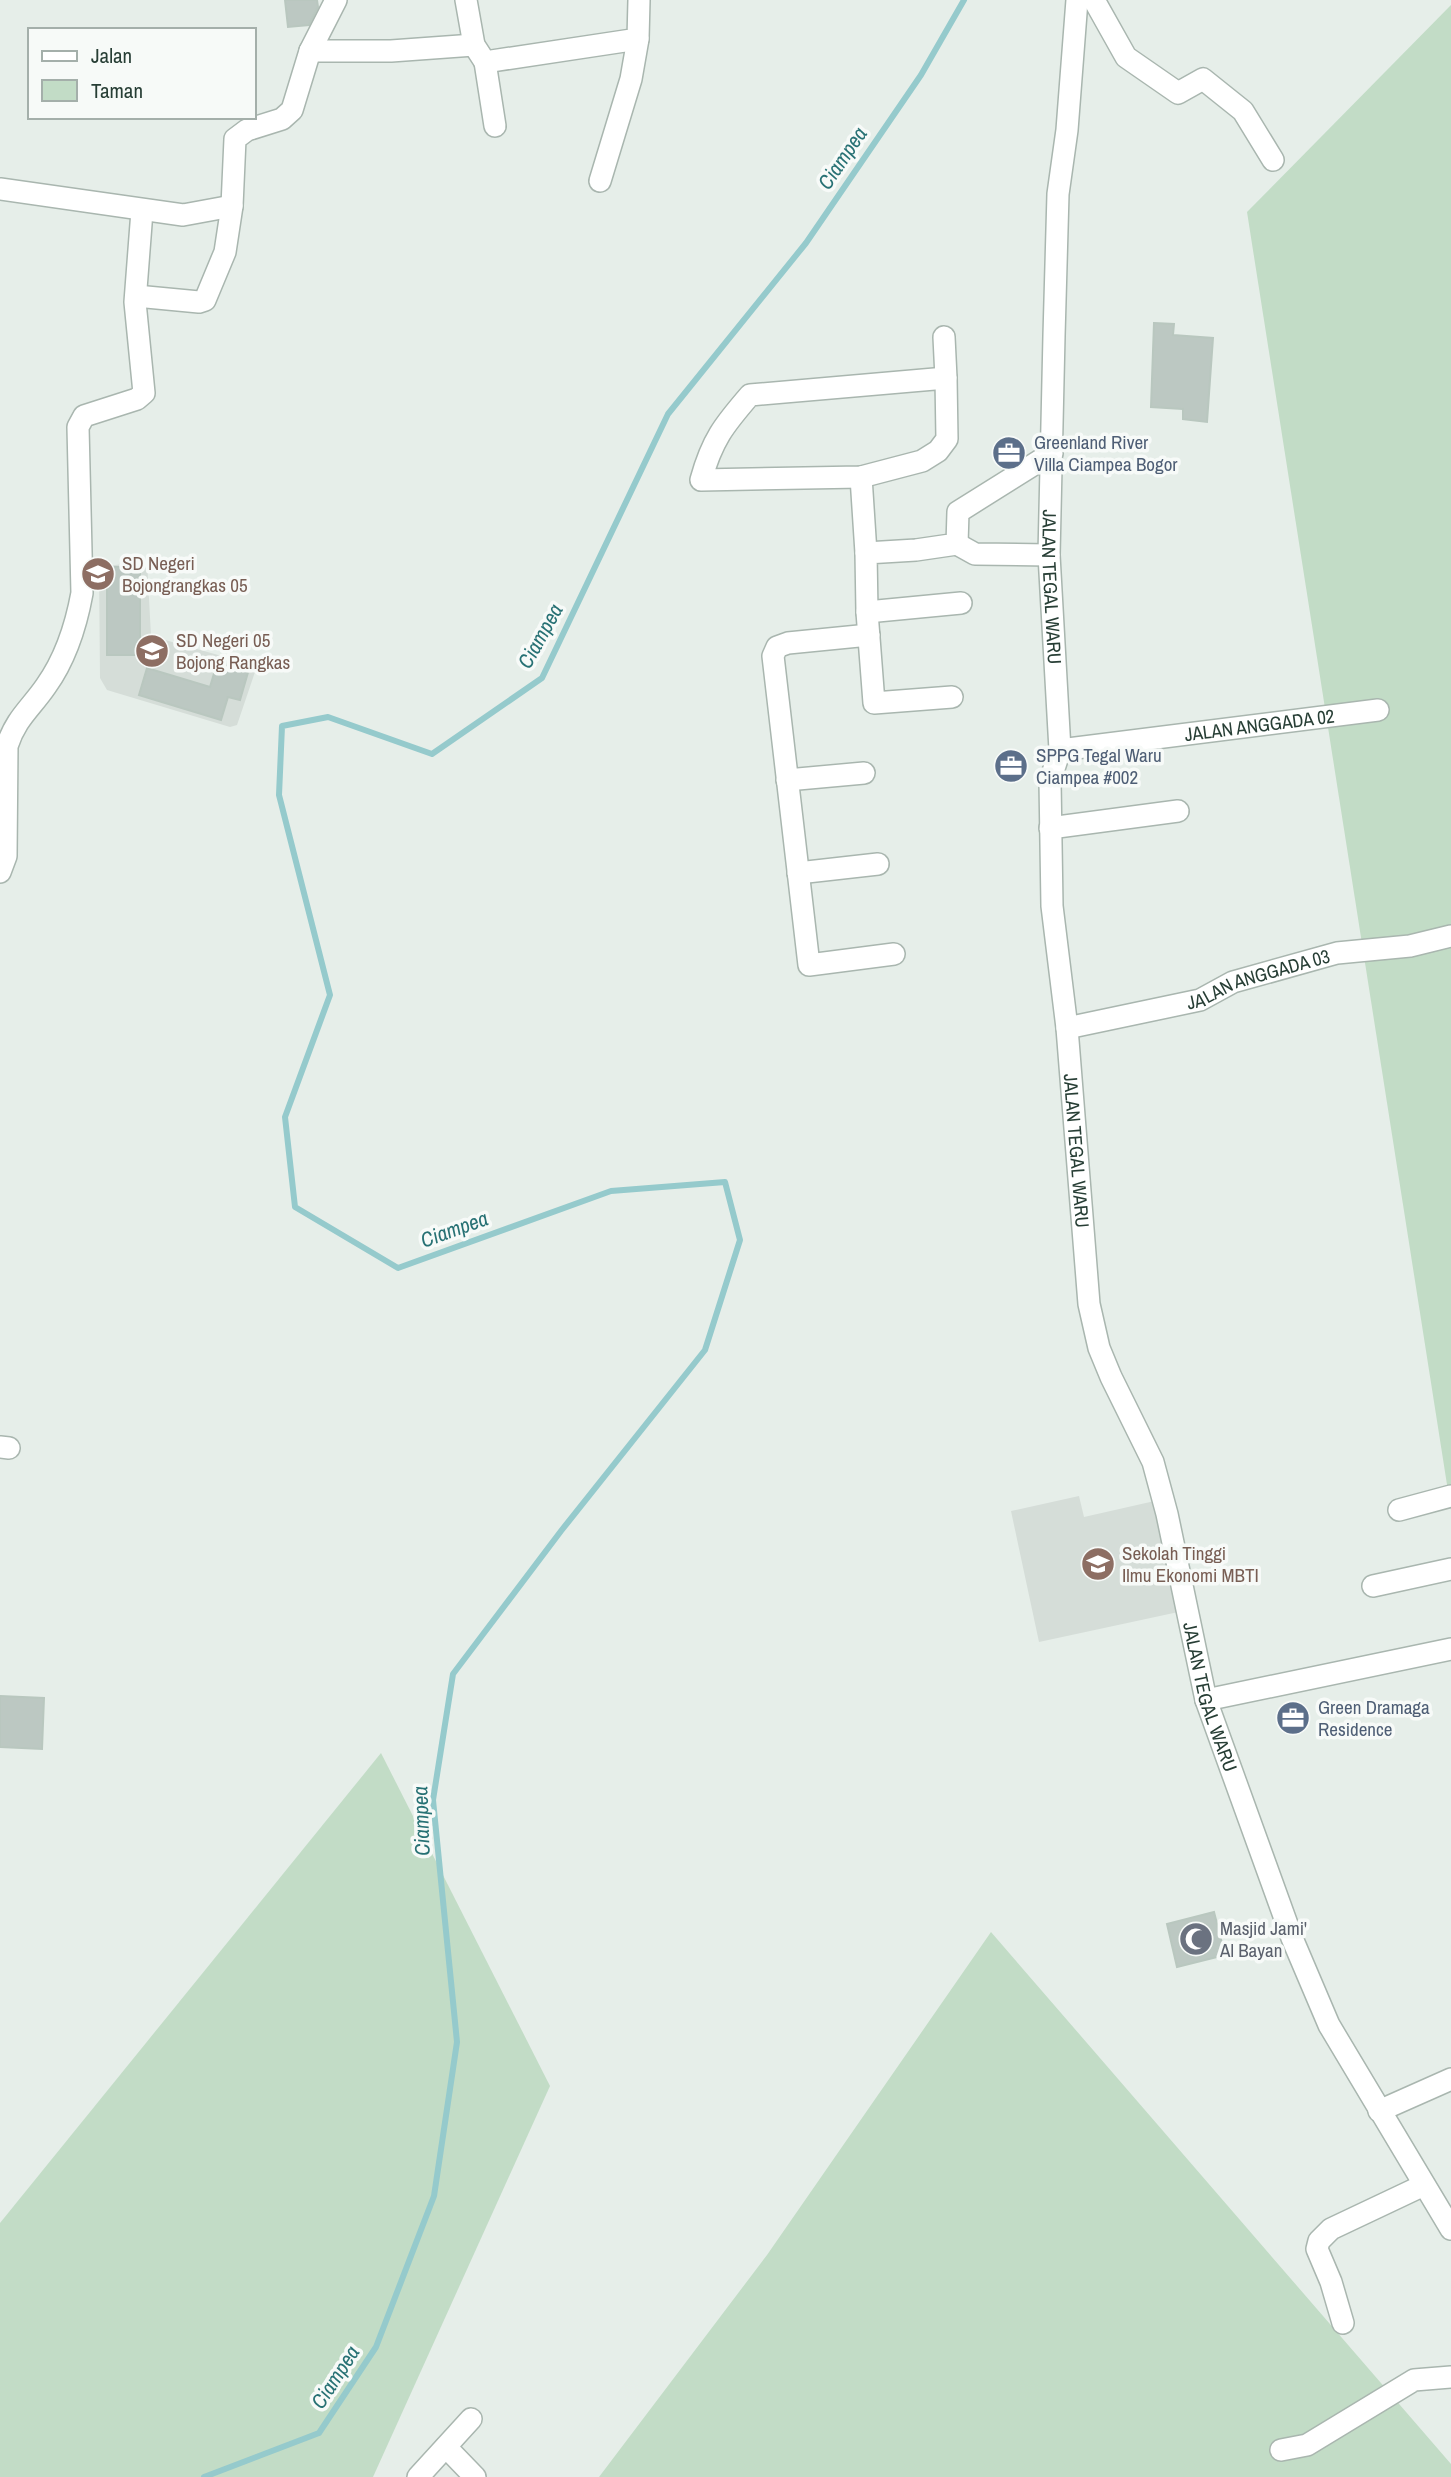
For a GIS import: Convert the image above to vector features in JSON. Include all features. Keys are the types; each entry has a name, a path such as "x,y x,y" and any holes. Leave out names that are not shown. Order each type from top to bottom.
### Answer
{"street":[{"path":"136,296 199,302 205,300 225,252 233,206 236,139 242,132 272,123 289,114 310,51 336,0"},
{"path":"466,0 495,126"},
{"path":"600,181 631,79 638,39 639,0"},
{"name":"JALAN TEGAL WARU","path":"1077,0 1067,130 1058,194 1049,555 1060,750 1050,781 1050,828 1052,906 1067,1028 1089,1304 1099,1348 1144,1443 1159,1483 1206,1700 1309,1979 1329,2025 1451,2229"},
{"path":"1094,0 1126,57 1178,93 1203,79 1243,111 1273,160"},
{"path":"310,51 479,54 638,39"},
{"path":"0,189 183,215 233,206"},
{"path":"0,872 6,856 7,746 22,714 37,698 66,651 79,611 82,593 79,421 84,416 137,399 144,393 136,296 142,211"},
{"path":"944,337 946,378 947,439 938,451 922,461 861,477 701,480 709,451 725,423 750,395 946,378"},
{"path":"957,544 958,512 1052,453"},
{"path":"861,477 874,703 952,697"},
{"path":"866,553 957,544 975,554 1049,555"},
{"path":"867,612 961,603"},
{"path":"869,635 788,643 777,647 773,656 809,965 894,954"},
{"name":"JALAN ANGGADA 02","path":"1060,750 1378,710"},
{"path":"787,780 864,773"},
{"path":"1050,828 1178,811"},
{"path":"798,873 877,864"},
{"name":"JALAN ANGGADA 03","path":"1067,1028 1200,1000 1233,982 1337,953 1410,946 1451,936"},
{"path":"1399,1510 1451,1496"},
{"path":"1373,1586 1451,1569"},
{"path":"1206,1700 1451,1649"},
{"path":"1379,2111 1451,2079"},
{"path":"1343,2323 1331,2282 1317,2249 1319,2241 1331,2229 1424,2185"},
{"path":"1281,2450 1307,2445 1415,2380 1451,2377"},
{"path":"418,2477 471,2419"},
{"path":"446,2447 475,2477"}],"shaded area":[{"name":"SD Negeri 05 Bojong Rangkas","path":"147,561 151,636 257,666 237,725 230,727 107,690 100,678 99,567"},
{"name":"Sekolah Tinggi Ilmu Ekonomi MBTI","path":"1079,1496 1084,1517 1159,1500 1183,1611 1039,1642 1011,1511"}],"green space":[{"path":"1451,5 1451,1510 1247,212"},
{"path":"381,1753 550,2086 373,2477 0,2477 0,2223"},
{"path":"991,1932 1451,2464 1451,2477 599,2477 767,2255"}],"building":[{"path":"285,0 317,0 318,7 309,25 288,27"},
{"path":"1154,323 1174,324 1173,335 1213,338 1207,422 1183,419 1183,409 1151,407"},
{"path":"107,567 140,567 140,655 107,655"},
{"path":"218,660 249,669 240,700 228,697 221,720 139,695 147,668 210,687"},
{"path":"0,1696 44,1698 42,1749 0,1747"},
{"name":"Masjid Jami' Al Bayan","path":"1214,1912 1225,1955 1177,1967 1167,1924"}],"waterway":[{"name":"Ciampea","path":"204,2477 319,2433 376,2347 434,2196 457,2042 433,1800 453,1674 561,1531 705,1350 740,1240 725,1182 611,1191 398,1268 295,1207 285,1117 330,995 279,795 282,726 328,717 432,754 542,678 668,414 806,243 921,75 964,0"}],"place":[{"name":"Greenland River Villa Ciampea Bogor","path":"1009,453"},
{"name":"SD Negeri Bojongrangkas 05","path":"98,574"},
{"name":"SD Negeri 05 Bojong Rangkas","path":"152,651"},
{"name":"SPPG Tegal Waru Ciampea #002","path":"1011,766"},
{"name":"Sekolah Tinggi Ilmu Ekonomi MBTI","path":"1098,1564"},
{"name":"Green Dramaga Residence","path":"1293,1718"},
{"name":"Masjid Jami' Al Bayan","path":"1196,1939"}]}
